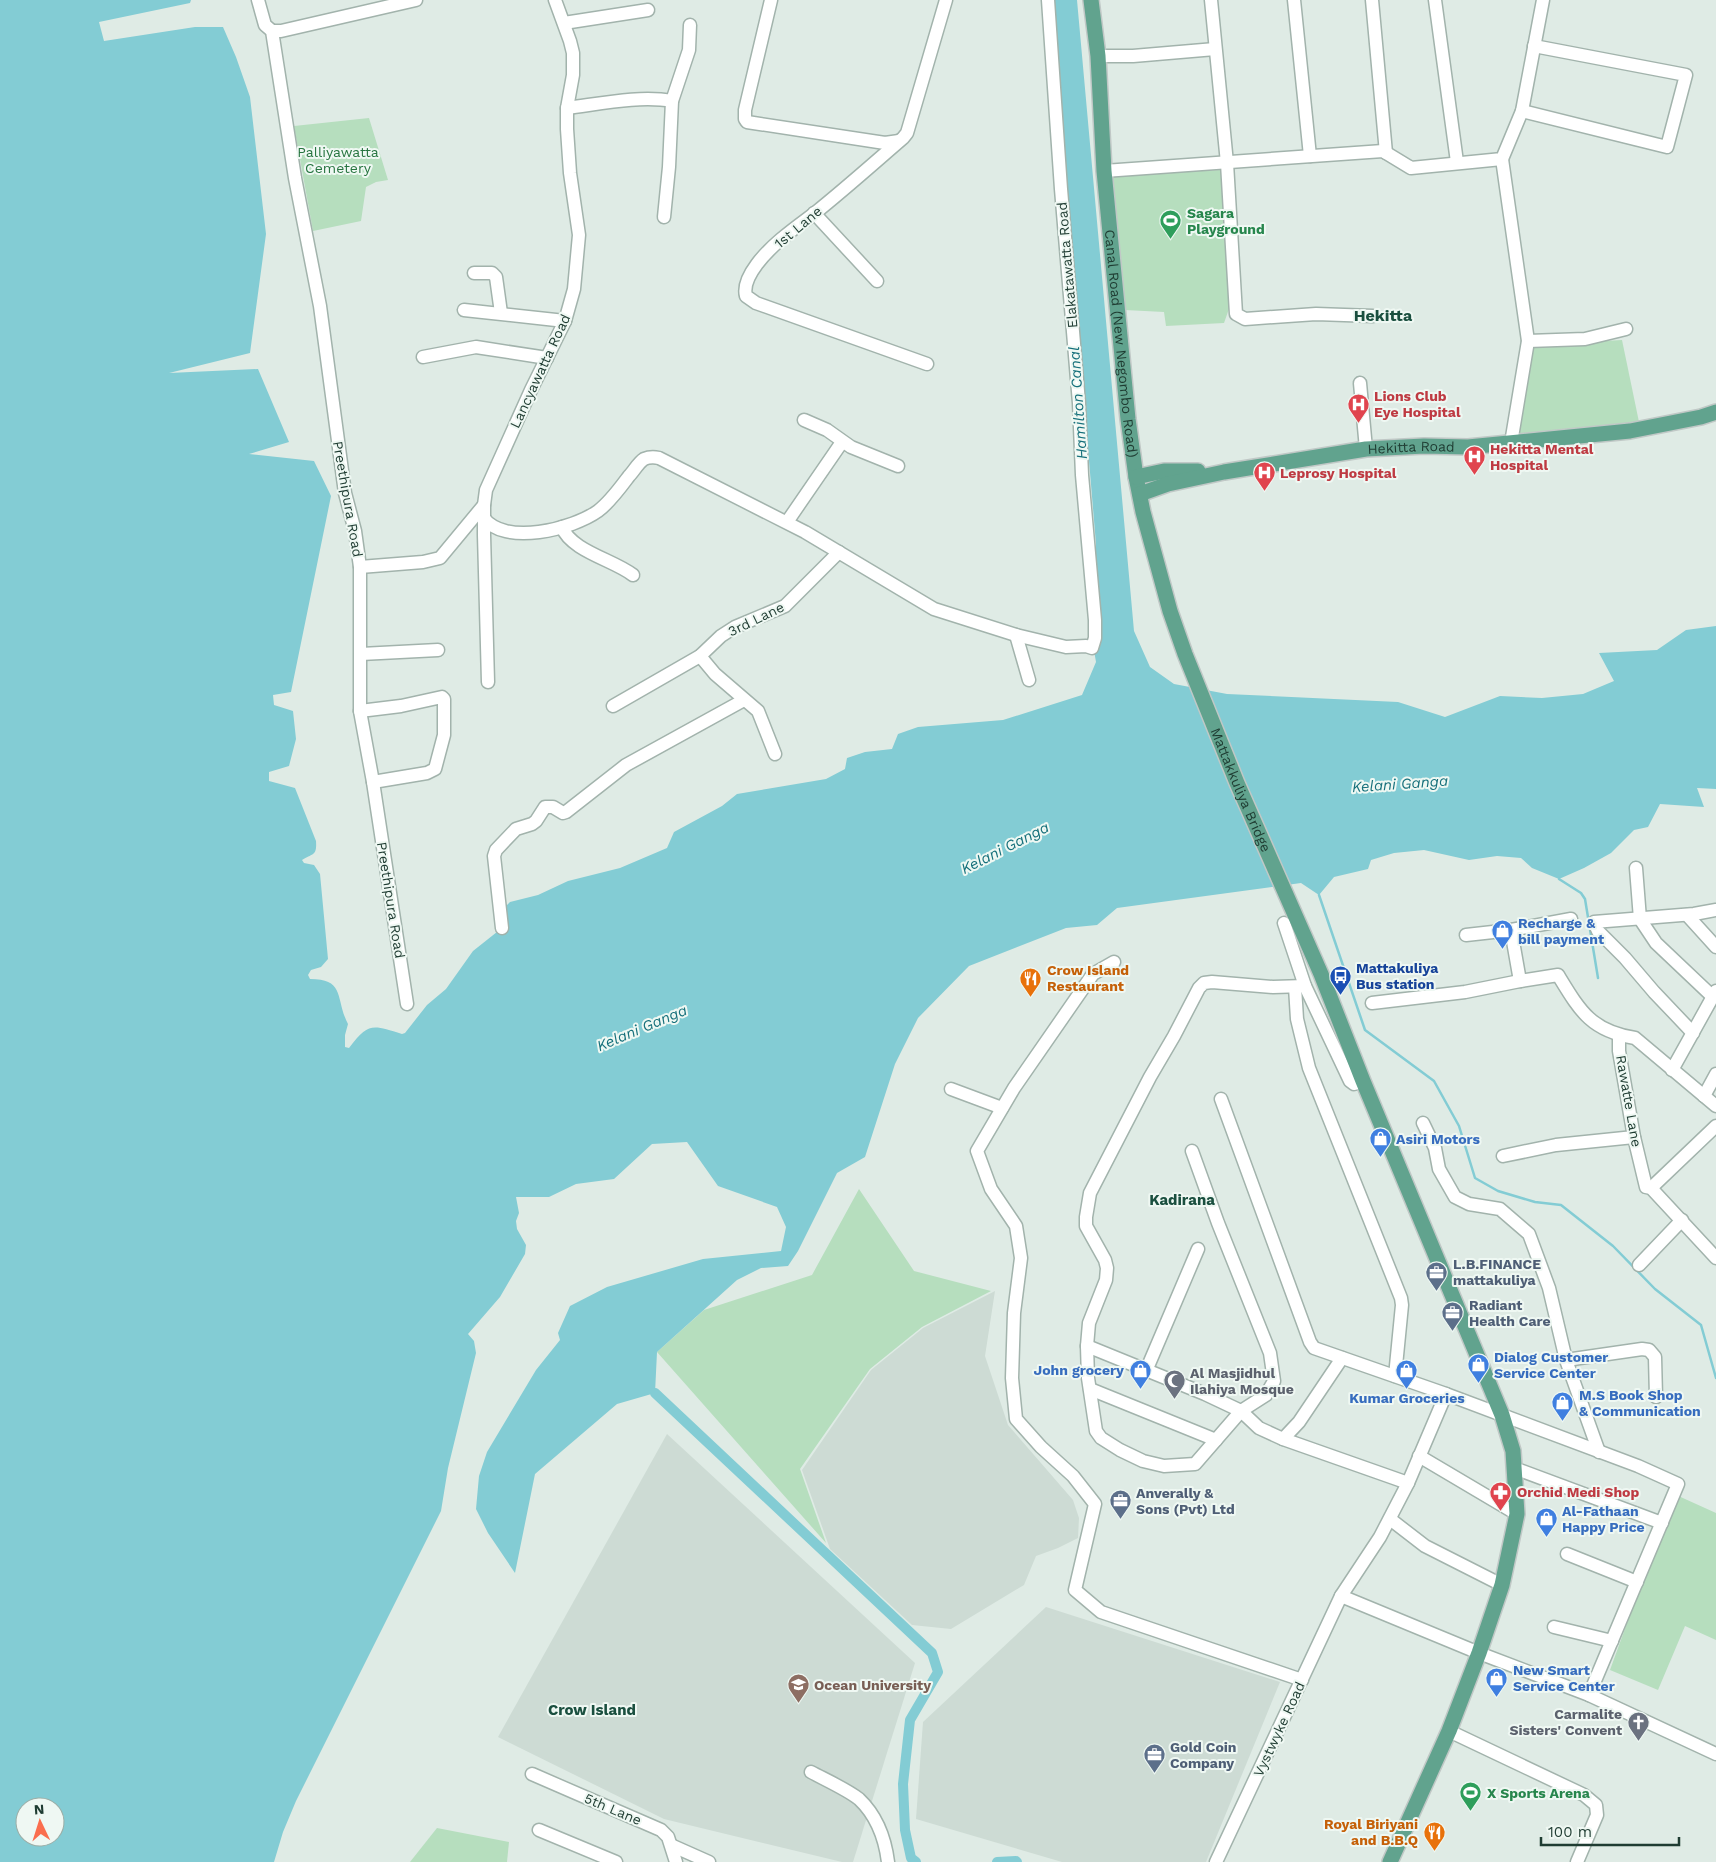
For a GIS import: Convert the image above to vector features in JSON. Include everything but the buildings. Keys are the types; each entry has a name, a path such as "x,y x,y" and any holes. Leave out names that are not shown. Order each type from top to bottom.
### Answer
{"main road":[{"name":"Canal Road (New Negombo Road)","path":"1091,0 1098,56 1104,171 1128,419 1136,477 1170,611 1194,678"},
{"name":"Hekitta Road","path":"1140,494 1168,484 1224,472 1366,449 1424,446 1468,447 1630,431 1701,417 1716,412"},
{"name":"Hekitta Road","path":"1136,477 1164,471 1224,472"},
{"name":"Mattakkuliya Bridge","path":"1194,678 1237,783 1321,974 1363,1081 1502,1415 1513,1450 1518,1514 1502,1585 1479,1653 1449,1731 1390,1862"}],"street":[{"name":"Preethipura Road","path":"258,0 265,25 272,31 295,178 320,306 345,493 356,531 360,567 360,711 374,782 407,1004"},
{"path":"272,31 281,31 416,0"},
{"name":"Lancyawatta Road","path":"488,682 484,511 486,490 565,321 574,289 579,241 570,173 567,108 573,75 573,53 555,0"},
{"path":"771,0 745,110 746,122 885,143 899,141"},
{"name":"1st Lane","path":"927,364 756,303 746,296 746,285 758,263 797,225 814,213 907,133 946,0"},
{"name":"Elakatawatta Road","path":"1016,635 1066,646 1086,646 1092,648 1095,638 1096,620 1082,475 1079,402 1061,190 1048,0"},
{"path":"1211,0 1227,163 1236,314 1246,319 1316,314 1373,316"},
{"path":"1294,0 1310,156"},
{"path":"1372,0 1386,153"},
{"path":"1435,0 1457,162"},
{"path":"1511,443 1528,341 1502,159 1522,112 1543,0"},
{"path":"564,23 648,10"},
{"path":"664,217 669,167 672,101 689,50 690,24"},
{"path":"1522,112 1667,147 1686,75 1534,46"},
{"path":"1098,56 1133,56 1215,49"},
{"path":"567,108 641,100 662,99 672,101"},
{"path":"1104,171 1383,151 1411,168 1502,159"},
{"path":"814,213 877,281"},
{"path":"474,273 492,274 496,277 501,313"},
{"path":"464,310 565,321"},
{"path":"1528,341 1584,339 1626,329"},
{"path":"423,357 476,347 547,358"},
{"path":"1360,383 1366,449"},
{"path":"804,420 827,430 842,442 868,455 898,466"},
{"path":"788,522 842,442"},
{"path":"484,511 488,525 514,533 540,531 572,524 599,510 641,461 646,458 655,457 788,522 934,609 1016,635 1029,680"},
{"path":"360,567 423,562 440,558 484,511"},
{"path":"562,527 566,535 575,543 633,575"},
{"name":"3rd Lane","path":"613,706 700,656 721,636 735,627 785,606 839,552"},
{"path":"361,654 438,650"},
{"path":"700,656 715,674 758,711 776,754"},
{"path":"360,711 411,704 437,697 444,699 444,734 435,769 427,773 374,782"},
{"path":"502,928 494,856 496,850 516,829 520,826 532,824 545,807 553,806 563,813 566,812 626,764 744,700"},
{"path":"1636,868 1640,919 1656,943 1714,994 1672,1070"},
{"path":"1693,1032 1598,931 1594,922 1687,915 1716,910"},
{"path":"1687,915 1716,947"},
{"path":"1466,935 1511,930 1571,919"},
{"path":"1284,923 1300,987 1350,1081 1354,1084 1363,1081"},
{"path":"1511,930 1520,981"},
{"path":"1114,962 1092,974 1002,1108 976,1151 991,1189 1016,1226 1021,1258 1014,1313 1012,1378 1016,1419 1041,1447 1073,1476 1095,1504 1075,1590 1101,1612 1302,1680"},
{"path":"1372,1003 1465,992 1558,975 1580,1010 1600,1027 1619,1035"},
{"path":"1192,1151 1218,1223 1270,1353 1274,1381 1266,1395 1241,1411 1195,1464 1164,1466 1143,1461 1120,1450 1101,1438 1096,1431 1090,1389 1087,1346 1089,1323 1106,1280 1106,1268 1105,1260 1086,1226 1090,1193 1150,1077 1199,988 1204,983 1300,987"},
{"path":"1300,987 1297,1019 1308,1068 1402,1305 1395,1376"},
{"name":"Rawatte Lane","path":"1716,1106 1635,1038 1619,1035 1619,1050 1634,1137 1646,1187 1651,1188 1716,1258"},
{"path":"1704,1096 1716,1074"},
{"path":"951,1089 1002,1108"},
{"path":"1221,1099 1310,1342 1314,1348 1446,1394 1678,1484 1589,1695"},
{"path":"1423,1122 1435,1148 1439,1169 1455,1198 1469,1204 1500,1210 1529,1234 1549,1288 1566,1360 1599,1452"},
{"path":"1651,1188 1716,1126"},
{"path":"1503,1156 1556,1145 1634,1137"},
{"path":"1639,1265 1682,1220"},
{"path":"1146,1371 1198,1249"},
{"path":"1087,1346 1206,1394 1241,1411 1259,1428 1282,1439 1408,1483"},
{"path":"1566,1360 1642,1349 1649,1350 1655,1357 1656,1397"},
{"path":"1282,1439 1299,1422 1342,1358"},
{"path":"1090,1389 1216,1440"},
{"name":"Vystwyke Road","path":"1216,1862 1341,1596 1390,1519 1408,1483 1446,1394"},
{"path":"1419,1456 1518,1514"},
{"path":"1514,1468 1662,1523"},
{"path":"1390,1519 1425,1546 1502,1585"},
{"path":"1567,1554 1637,1582"},
{"path":"1341,1596 1479,1653 1589,1695 1716,1754"},
{"path":"1554,1627 1612,1640"},
{"path":"1449,1731 1584,1795 1596,1805 1596,1820 1577,1862"},
{"path":"810,1772 858,1798 878,1824 886,1847 888,1862"},
{"name":"5th Lane","path":"532,1774 661,1830 673,1846"},
{"path":"539,1830 616,1862"},
{"path":"673,1846 676,1862"},
{"path":"673,1846 709,1862"}],"shaded area":[{"path":"995,1291 985,1356 1008,1425 1073,1500 1079,1518 1078,1538 1036,1556 1024,1585 951,1629 912,1625 830,1549 802,1470 871,1370 923,1328"},
{"path":"667,1434 915,1663 853,1862 842,1862 664,1819 498,1737"},
{"path":"1046,1607 1280,1682 1206,1862 1062,1862 916,1819 923,1722"}],"green space":[{"name":"Palliyawatta Cemetery","path":"369,118 388,180 376,182 366,187 361,221 313,231 294,126"},
{"name":"Sagara Playground","path":"1221,170 1230,306 1224,323 1166,326 1164,312 1125,310 1111,174"},
{"path":"1622,340 1639,422 1518,437 1531,350 1534,345"},
{"path":"859,1189 914,1271 991,1291 922,1327 870,1369 800,1469 826,1543 657,1352 704,1310 812,1275"},
{"path":"1674,1494 1716,1513 1716,1640 1685,1626 1658,1690 1610,1670"},
{"path":"437,1828 509,1842 507,1862 410,1862"}],"water":[{"name":"Kelani Ganga","path":"0,0 191,0 190,3 99,22 104,41 195,27 223,27 250,97 266,234 250,353 169,373 258,369 289,442 249,454 314,461 331,496 291,692 273,695 274,705 293,711 296,739 289,766 269,772 269,781 295,788 316,841 315,852 302,860 304,863 314,865 320,874 328,959 321,967 311,970 308,975 310,979 329,983 338,992 348,1024 345,1035 345,1047 349,1048 362,1034 372,1028 405,1033 427,1005 446,989 473,951 502,928 501,911 510,902 538,895 568,881 620,868 667,848 674,832 722,806 737,794 826,779 845,769 847,758 865,752 892,749 898,734 918,727 1003,720 1082,695 1096,662 1091,633 1096,544 1052,0 1077,0 1134,631 1150,667 1174,684 1227,694 1398,702 1445,717 1500,696 1542,698 1583,694 1614,681 1599,653 1657,650 1686,630 1716,626 1716,789 1697,788 1704,807 1660,804 1648,827 1634,830 1611,853 1559,879 1532,868 1521,858 1497,856 1469,860 1424,850 1394,853 1371,860 1368,869 1334,877 1319,895 1301,883 1117,908 1097,925 1066,928 969,966 918,1018 895,1064 865,1157 837,1173 798,1251 788,1266 761,1268 737,1280 657,1352 655,1393 617,1404 535,1474 515,1573 488,1533 476,1509 479,1476 487,1452 536,1370 560,1340 558,1333 570,1306 607,1287 703,1259 781,1251 786,1227 777,1207 718,1186 687,1142 652,1144 614,1179 576,1184 549,1197 516,1197 519,1213 516,1221 517,1229 526,1245 525,1254 500,1297 468,1334 474,1341 476,1353 448,1468 441,1511 296,1801 283,1832 274,1862 0,1862"}],"waterway":[{"path":"1559,879 1581,893 1585,899 1598,978"},
{"path":"1319,895 1365,1030 1434,1081 1459,1126 1475,1178 1498,1191 1535,1202 1561,1205 1613,1246 1655,1289 1701,1325 1716,1378"},
{"path":"655,1393 932,1653 938,1672 910,1720 903,1784 905,1830 911,1858 916,1862"},
{"path":"997,1862 1017,1862"}],"place":[{"name":"Sagara Playground","path":"1171,240"},
{"name":"Lions Club Eye Hospital","path":"1358,423"},
{"name":"Hekitta Mental Hospital","path":"1474,476"},
{"name":"Leprosy Hospital","path":"1264,492"},
{"name":"Recharge & bill payment","path":"1502,950"},
{"name":"Mattakuliya Bus station","path":"1340,995"},
{"name":"Crow Island Restaurant","path":"1031,997"},
{"name":"Asiri Motors","path":"1380,1158"},
{"name":"L.B.FINANCE mattakuliya","path":"1437,1291"},
{"name":"Radiant Health Care","path":"1453,1332"},
{"name":"Dialog Customer Service Center","path":"1478,1384"},
{"name":"John grocery","path":"1140,1389"},
{"name":"Kumar Groceries","path":"1407,1389"},
{"name":"Al Masjidhul Ilahiya Mosque","path":"1174,1400"},
{"name":"M.S Book Shop & Communication","path":"1563,1422"},
{"name":"Orchid Medi Shop","path":"1501,1511"},
{"name":"Anverally & Sons (Pvt) Ltd","path":"1120,1520"},
{"name":"Al-Fathaan Happy Price","path":"1546,1538"},
{"name":"New Smart Service Center","path":"1497,1697"},
{"name":"Ocean University","path":"798,1704"},
{"name":"Carmalite Sisters' Convent","path":"1638,1741"},
{"name":"Gold Coin Company","path":"1154,1774"},
{"name":"X Sports Arena","path":"1471,1812"},
{"name":"Royal Biriyani and B.B.Q","path":"1434,1851"}],"district":[{"name":"Hekitta","path":"1383,315"},
{"name":"Kadirana","path":"1182,1200"},
{"name":"Crow Island","path":"592,1710"}],"water label":[{"name":"Hamilton Canal","path":"1078,403"}]}
